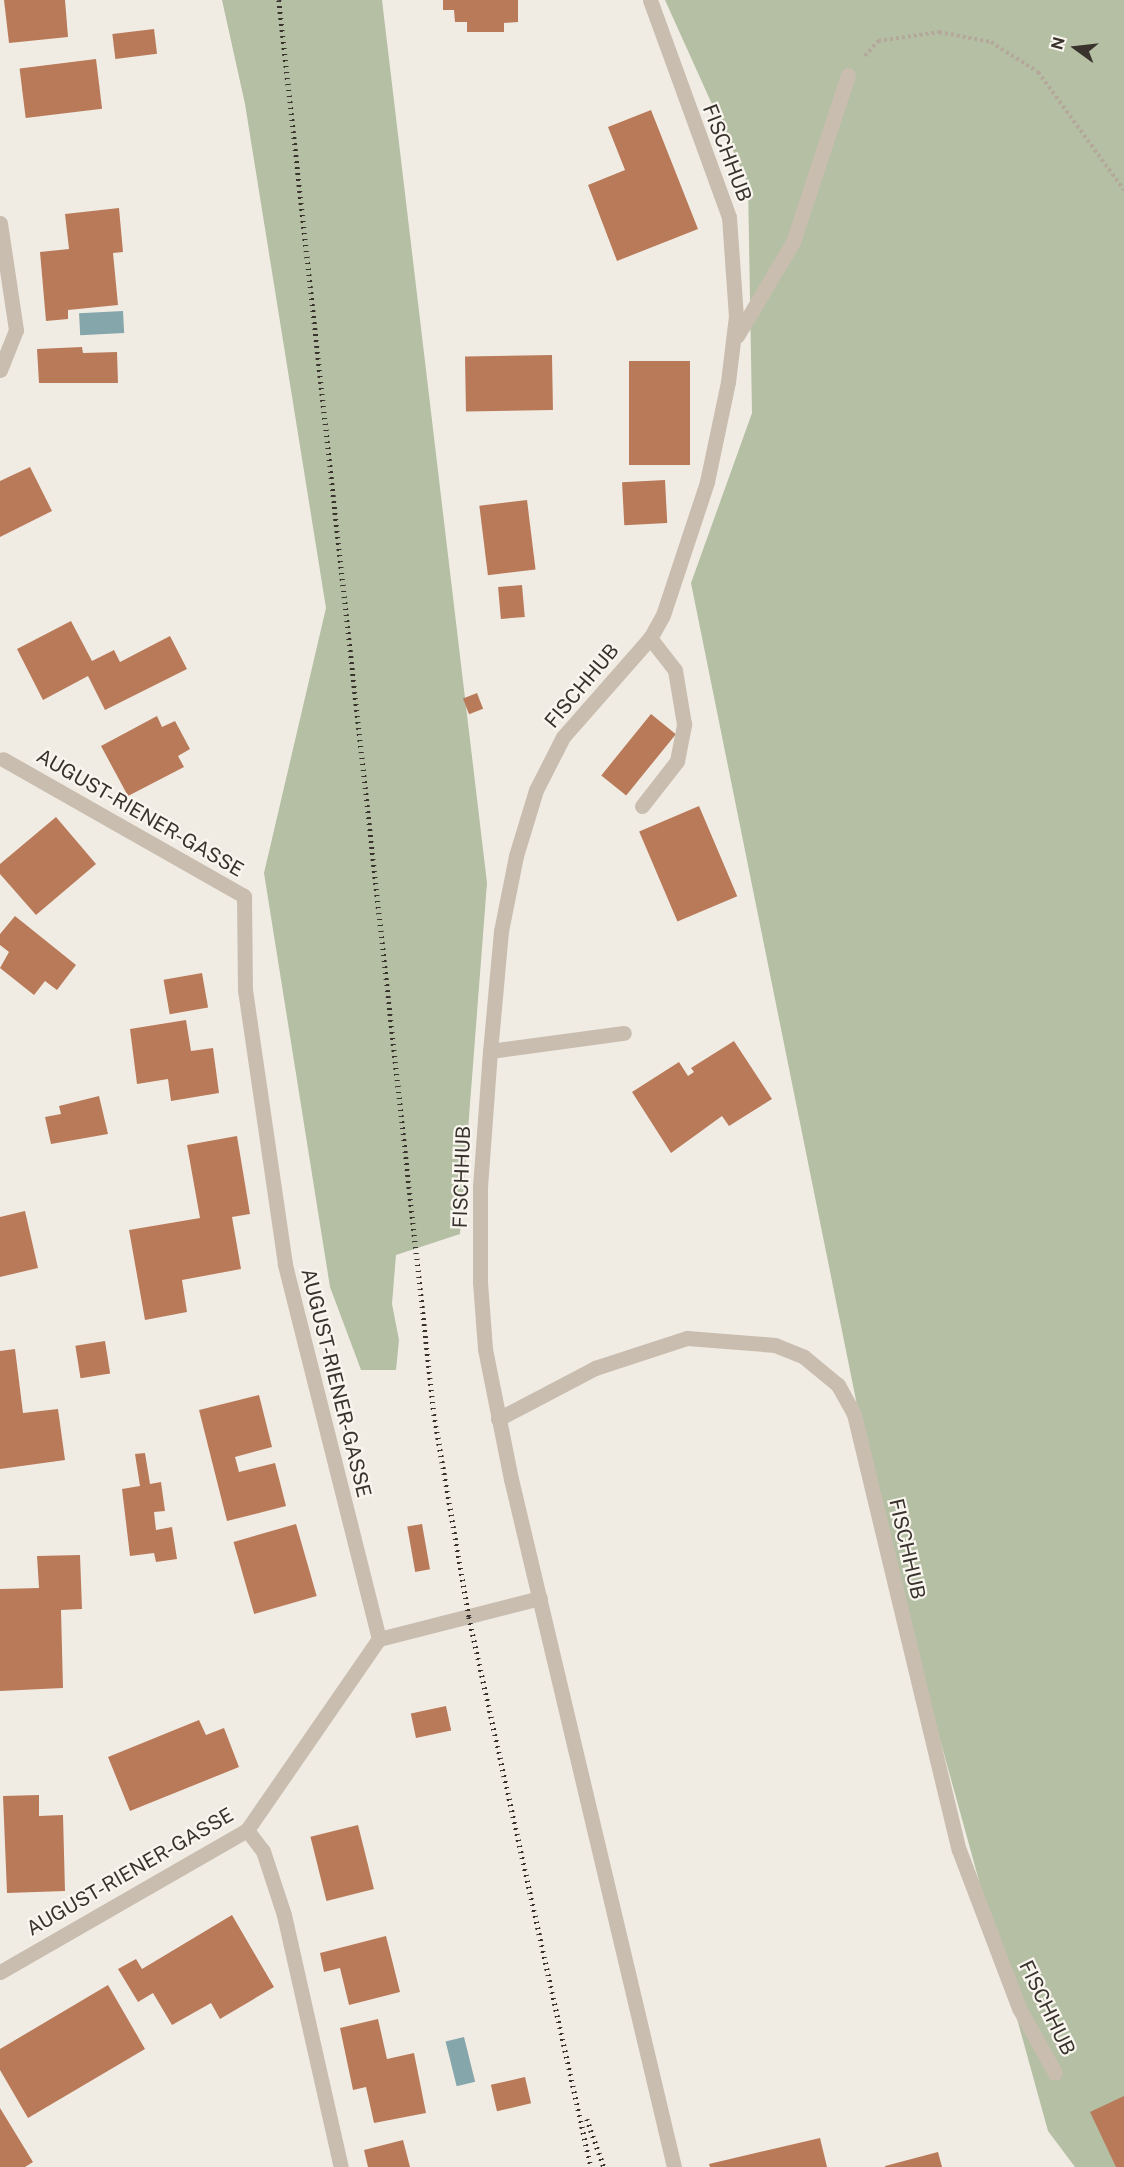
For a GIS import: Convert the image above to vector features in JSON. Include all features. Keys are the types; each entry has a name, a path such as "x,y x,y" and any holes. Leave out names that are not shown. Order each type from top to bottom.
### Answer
{"street":[{"name":"FISCHHUB","path":"650,0 729,217 735,263 733,342 707,482 679,574 650,638 563,736 536,790 501,931 480,1186 480,1282 498,1419 674,2167"},
{"path":"733,342 793,242 848,75"},
{"path":"0,223 16,330 0,370"},
{"path":"642,806 677,761 684,724 675,670 650,638"},
{"name":"AUGUST-RIENER-GASSE","path":"0,1972 248,1830 379,1639 285,1264 245,991 244,896 1,758"},
{"path":"490,1051 624,1033"},
{"name":"FISCHHUB","path":"498,1419 595,1368 687,1338 775,1345 804,1357 838,1385 854,1414 959,1850 1019,2008 1055,2073"},
{"path":"379,1639 540,1598"},
{"path":"248,1830 263,1851 284,1915 341,2167"}],"path":[{"path":"848,75 878,41 939,32 991,42 1038,72 1124,190"}],"green space":[{"path":"222,0 382,0 487,883 460,1234 396,1255 392,1304 399,1340 396,1370 361,1370 330,1287 264,873 326,608 245,104"},
{"path":"665,0 1124,0 1124,2167 1075,2167 1048,2131 882,1529 691,583 752,413 748,184"}],"water":[{"path":"123,311 124,333 80,335 79,313"},
{"path":"464,2037 475,2082 457,2086 446,2042"}],"building":[{"path":"4,0 65,0 68,37 9,43"},
{"path":"443,0 518,0 518,22 504,23 504,32 467,32 467,22 455,22 454,10 443,10"},
{"path":"154,29 157,54 115,59 112,34"},
{"path":"96,59 102,109 26,118 20,68"},
{"path":"651,110 698,229 617,261 588,185 625,170 608,127"},
{"path":"119,208 123,252 113,253 118,305 68,310 68,319 46,321 40,252 69,249 65,214"},
{"path":"82,347 83,353 117,352 118,383 39,383 37,349"},
{"path":"552,355 553,410 466,412 465,357"},
{"path":"629,361 690,361 690,465 629,465"},
{"path":"30,467 52,511 0,537 0,481"},
{"path":"665,480 667,523 624,525 622,482"},
{"path":"527,500 536,569 488,575 479,506"},
{"path":"522,585 525,617 501,619 498,587"},
{"path":"71,621 92,661 114,650 120,662 170,636 187,669 105,710 88,676 43,700 17,649"},
{"path":"477,693 483,709 469,714 463,698"},
{"path":"651,714 676,734 626,796 601,775"},
{"path":"157,716 162,727 175,721 190,749 178,756 184,767 128,796 101,746"},
{"path":"699,806 737,896 677,922 639,831"},
{"path":"56,817 96,864 36,915 0,874 0,864"},
{"path":"15,916 76,965 57,990 45,981 34,995 0,968 9,952 0,945 0,934"},
{"path":"202,973 208,1007 170,1014 164,980"},
{"path":"186,1020 191,1051 213,1048 219,1093 171,1101 168,1079 137,1084 130,1029"},
{"path":"734,1041 772,1099 729,1126 722,1116 671,1153 632,1092 679,1062 688,1076 694,1072 691,1068"},
{"path":"99,1096 108,1134 51,1144 45,1117 61,1114 59,1106"},
{"path":"237,1136 250,1214 232,1217 241,1269 182,1280 187,1312 145,1320 129,1230 200,1218 187,1145"},
{"path":"25,1211 38,1268 0,1277 0,1217"},
{"path":"105,1341 110,1374 81,1378 75,1346"},
{"path":"15,1349 23,1413 58,1409 65,1460 0,1469 0,1351"},
{"path":"259,1395 272,1447 235,1457 239,1472 275,1463 286,1506 227,1521 199,1410"},
{"path":"145,1453 150,1484 161,1482 165,1511 154,1512 156,1530 172,1527 177,1559 156,1562 154,1553 130,1556 122,1489 140,1486 135,1454"},
{"path":"296,1524 317,1596 254,1614 234,1542"},
{"path":"422,1524 430,1569 415,1572 407,1527"},
{"path":"80,1555 82,1609 61,1610 63,1688 0,1691 0,1589 39,1588 37,1556"},
{"path":"446,1706 451,1730 416,1738 411,1713"},
{"path":"199,1720 206,1735 224,1728 239,1767 130,1811 108,1757"},
{"path":"39,1795 39,1816 63,1815 65,1891 7,1893 3,1796"},
{"path":"358,1825 374,1889 326,1901 310,1837"},
{"path":"232,1915 274,1987 220,2019 211,2003 172,2025 153,1993 138,2002 118,1969 136,1959 142,1969"},
{"path":"386,1936 400,1992 349,2005 340,1968 324,1972 320,1953"},
{"path":"108,1985 145,2049 28,2118 0,2070 0,2049"},
{"path":"378,2019 387,2059 414,2053 426,2113 374,2123 366,2087 353,2090 340,2028"},
{"path":"525,2077 531,2103 497,2111 491,2085"},
{"path":"1124,2096 1124,2167 1116,2167 1090,2112"},
{"path":"0,2108 33,2162 25,2167 0,2167"},
{"path":"820,2138 827,2167 710,2167 709,2164"},
{"path":"403,2140 410,2167 368,2167 364,2150"},
{"path":"938,2152 942,2167 885,2167 885,2166"}],"railway":[{"path":"279,0 434,1414 469,1617 591,2167"},
{"path":"587,2119 604,2167"}]}
